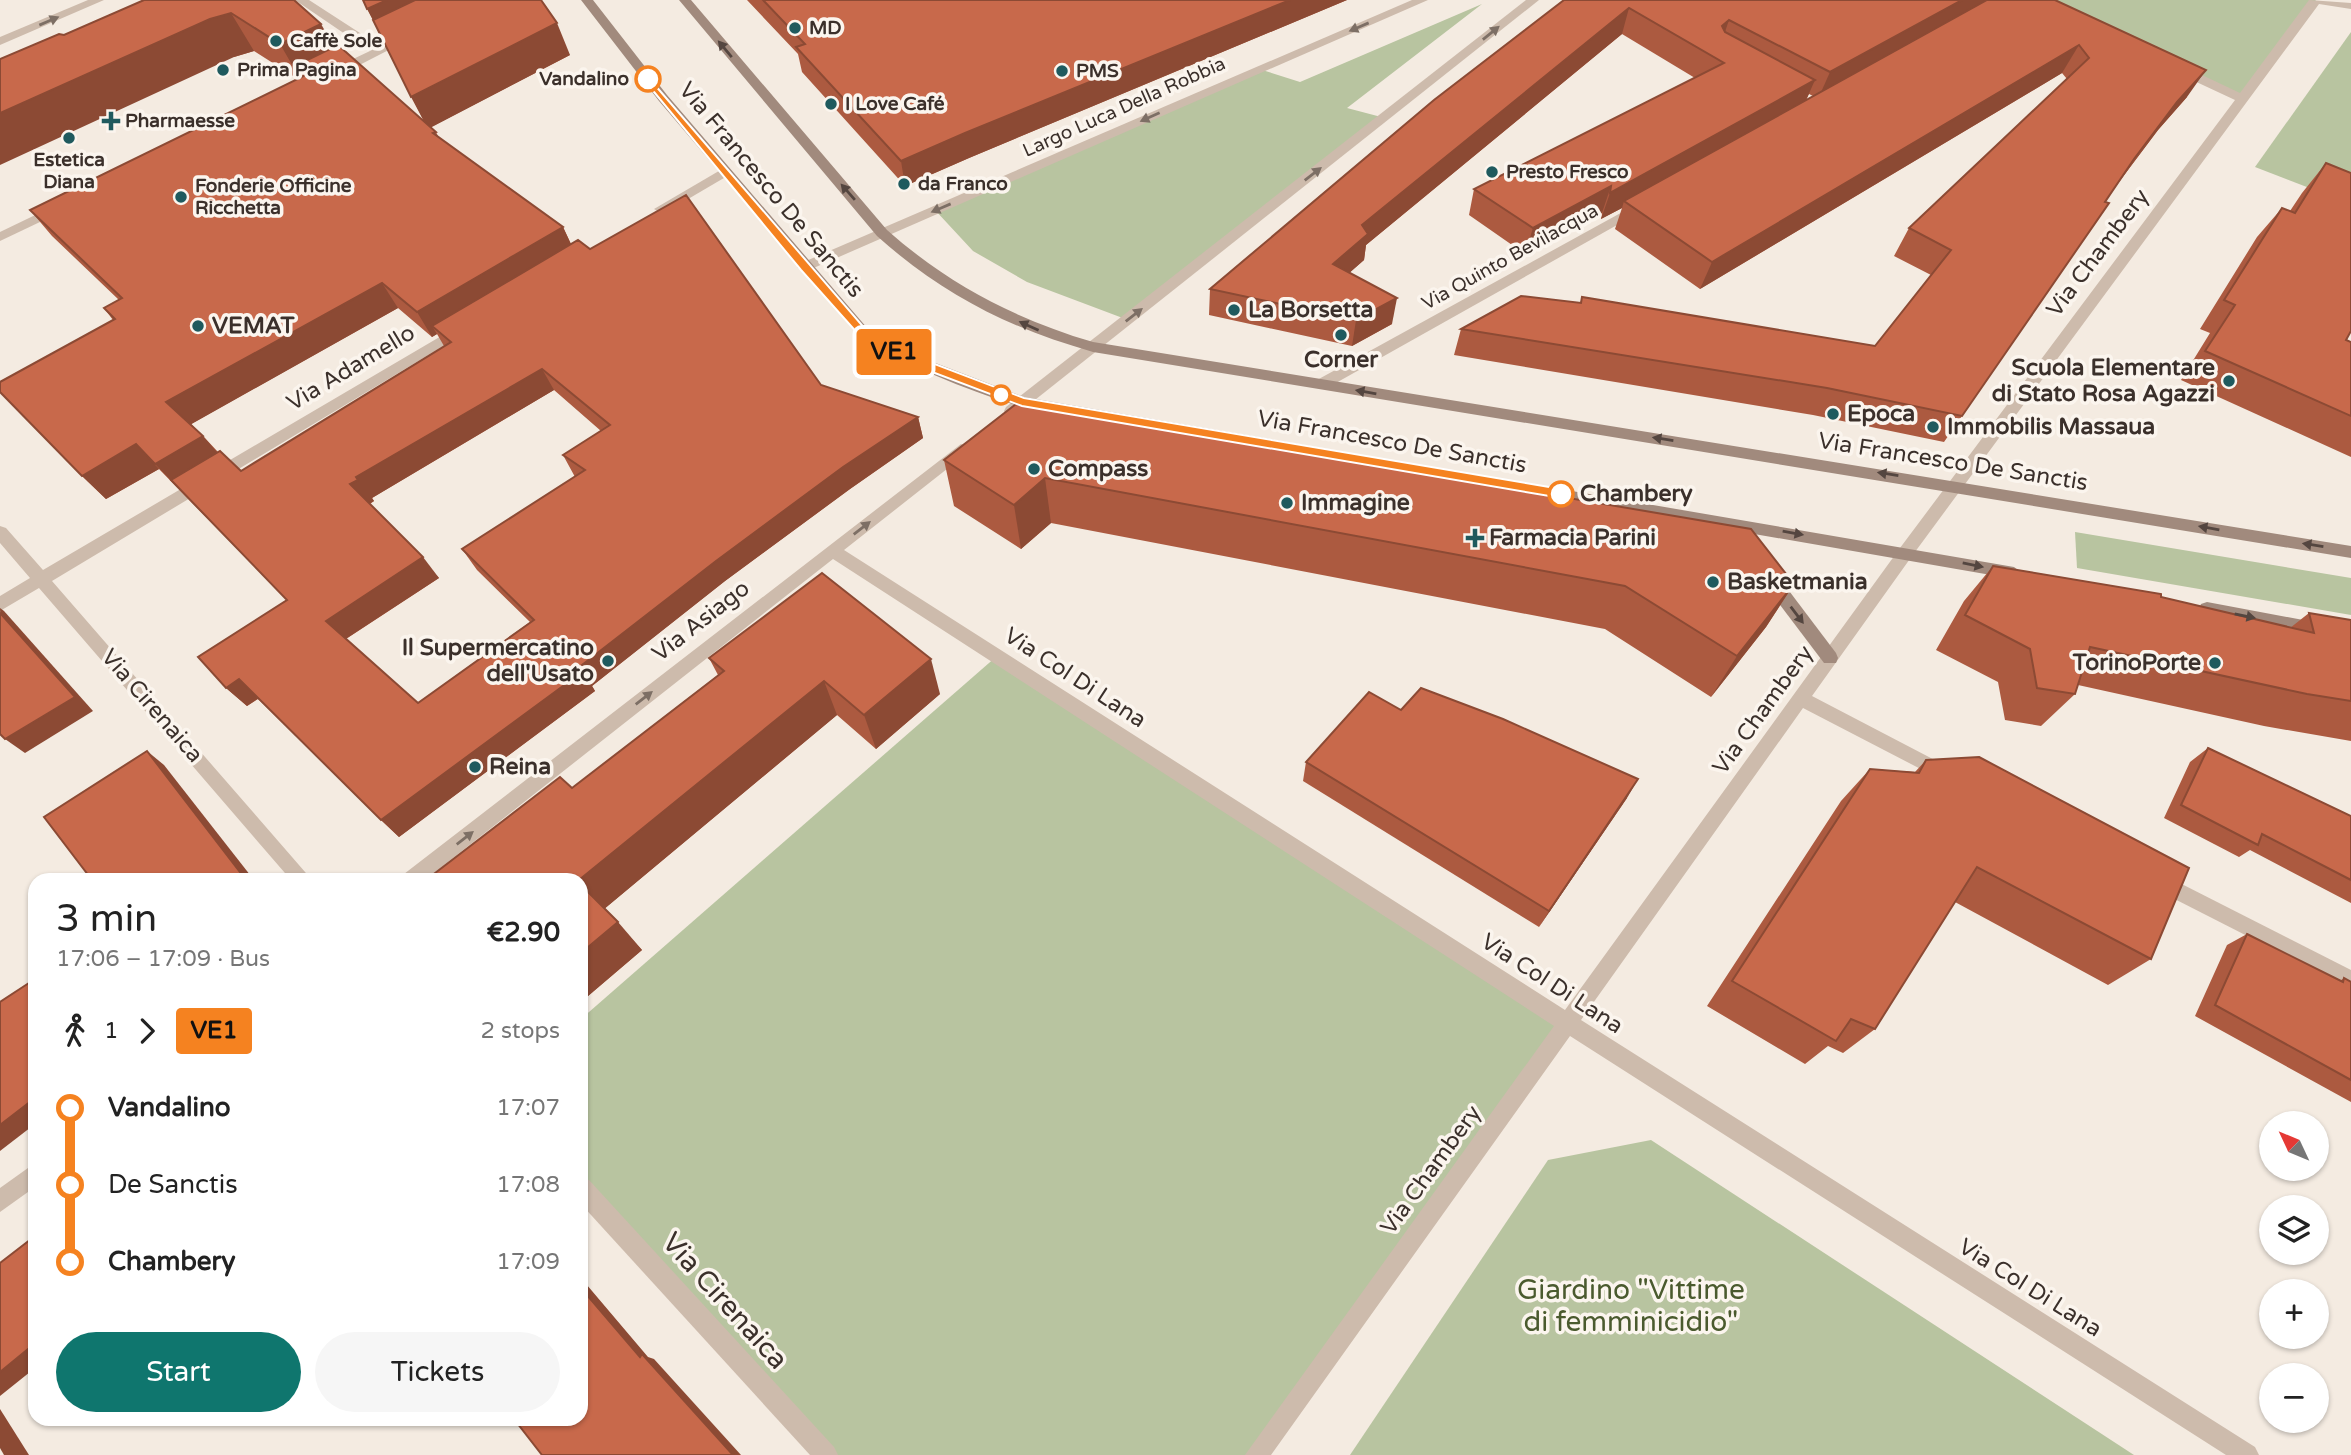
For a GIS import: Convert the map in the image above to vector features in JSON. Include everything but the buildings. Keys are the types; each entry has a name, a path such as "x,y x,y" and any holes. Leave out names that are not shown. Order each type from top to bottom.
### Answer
{"main road":[{"name":"Via Francesco De Sanctis","path":"587,0 663,98 804,267 863,332 894,353 1022,402 1906,552 2035,577"},
{"name":"Via Francesco De Sanctis","path":"685,0 882,233 923,267 962,294 1042,332 1094,347 1955,485 2351,552"},
{"path":"1726,522 1740,540"},
{"path":"1761,567 1830,658"},
{"path":"2192,606 2351,636"}],"street":[{"path":"0,41 98,0"},
{"path":"301,0 379,51"},
{"name":"Largo Luca Della Robbia","path":"804,267 1422,0"},
{"path":"996,423 1533,0"},
{"path":"2316,0 2351,6"},
{"name":"Via Chambery","path":"1257,1455 1906,552 2316,0"},
{"path":"320,80 426,28"},
{"path":"2161,60 2242,99"},
{"path":"643,220 724,172"},
{"name":"Via Quinto Bevilacqua","path":"1322,384 1650,201"},
{"path":"0,237 62,206"},
{"name":"Via Adamello","path":"0,604 478,319"},
{"name":"Via Asiago","path":"420,873 978,437"},
{"name":"Via Cirenaica","path":"0,532 297,873"},
{"name":"Via Col Di Lana","path":"833,551 1568,1024 2247,1455"},
{"path":"1801,699 1965,783"},
{"path":"2139,872 2351,980"},
{"path":"0,1201 28,1179"},
{"name":"Via Cirenaica","path":"588,1196 825,1455"}],"green space":[{"path":"2039,0 2316,0 2242,99"},
{"path":"1482,4 1347,108 1385,118 1128,320 1027,282 973,251 935,210 1259,69 1300,82"},
{"path":"2351,32 2351,204 2255,167"},
{"path":"2075,532 2351,578 2351,615 2077,568"},
{"path":"997,656 1568,1024 1257,1455 826,1455 588,1196 588,1013"},
{"name":"Giardino \"Vittime di femminicidio\"","path":"1651,1140 2134,1455 1350,1455 1548,1160"}],"bus line":[{"name":"VE1","path":"648,79 804,267 863,332 894,353 1022,402 1561,494"}],"place":[{"name":"MD","path":"795,28"},
{"name":"Caffè Sole","path":"276,41"},
{"name":"Prima Pagina","path":"223,70"},
{"name":"PMS","path":"1062,71"},
{"name":"Vandalino","path":"648,79"},
{"name":"I Love Café","path":"831,104"},
{"name":"Pharmaesse","path":"111,121"},
{"name":"Estetica Diana","path":"69,138"},
{"name":"Presto Fresco","path":"1492,172"},
{"name":"da Franco","path":"904,184"},
{"name":"Fonderie Officine Ricchetta","path":"181,197"},
{"name":"La Borsetta","path":"1234,310"},
{"name":"VEMAT","path":"198,326"},
{"name":"Corner","path":"1341,335"},
{"name":"Scuola Elementare di Stato Rosa Agazzi","path":"2229,381"},
{"name":"Epoca","path":"1833,414"},
{"name":"Immobilis Massaua","path":"1933,427"},
{"name":"Compass","path":"1034,469"},
{"name":"Chambery","path":"1561,494"},
{"name":"Immagine","path":"1287,503"},
{"name":"Farmacia Parini","path":"1475,538"},
{"name":"Basketmania","path":"1713,582"},
{"name":"Il Supermercatino dell'Usato","path":"608,661"},
{"name":"TorinoPorte","path":"2215,663"},
{"name":"Reina","path":"475,767"}]}
